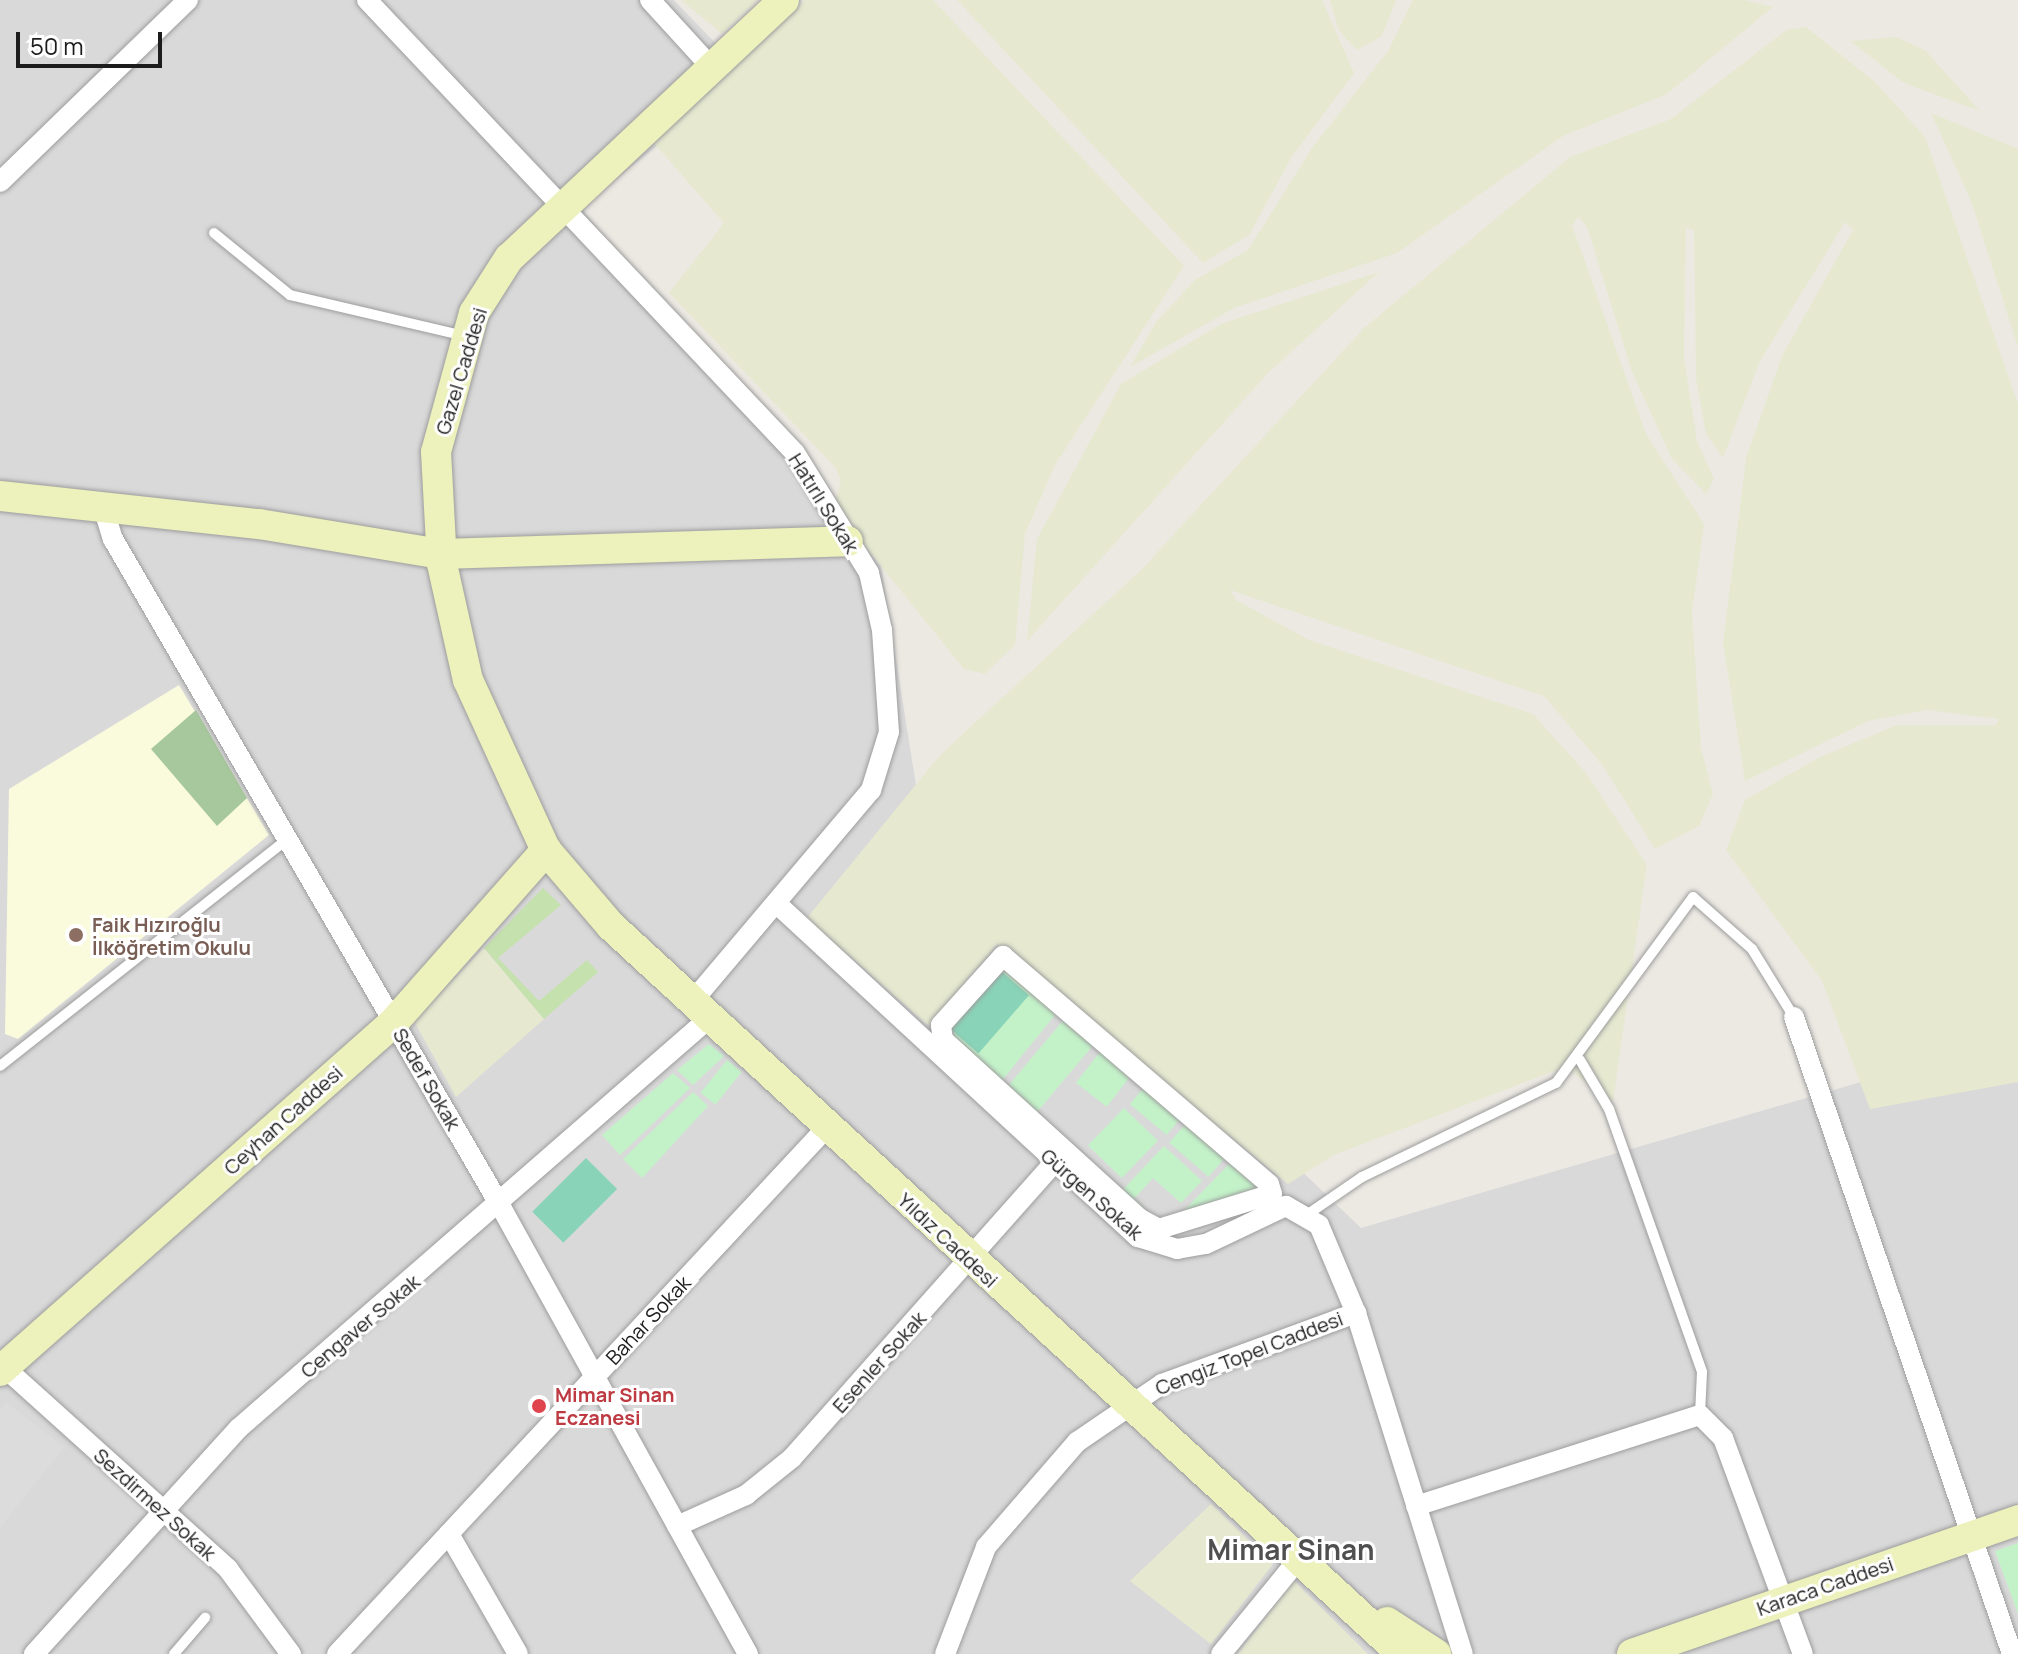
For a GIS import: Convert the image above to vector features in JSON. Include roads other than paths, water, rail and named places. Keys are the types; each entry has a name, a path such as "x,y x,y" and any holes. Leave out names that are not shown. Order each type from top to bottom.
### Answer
{"street":[{"path":"0,182 188,0"},
{"name":"Hatırlı Sokak","path":"367,0 560,210 805,464 869,573 882,630 889,732 871,790 778,905 699,1012"},
{"path":"650,0 712,68"},
{"name":"Gazel Caddesi","path":"546,850 468,680 441,554 436,452 467,337 509,258 784,0"},
{"path":"0,496 103,507 441,554 848,541"},
{"name":"Sedef Sokak","path":"103,507 113,539 501,1207 748,1654"},
{"name":"Yıldız Caddesi","path":"546,850 699,1012 1297,1561 1366,1614 1436,1654"},
{"name":"Ceyhan Caddesi","path":"1,1367 394,1022 546,850"},
{"name":"Gürgen Sokak","path":"778,905 1154,1245 1206,1244 1286,1206 1308,1214"},
{"path":"999,956 1274,1191 1159,1229 1060,1157 941,1035 941,1025 999,956"},
{"name":"Cengaver Sokak","path":"34,1654 160,1509 267,1403 501,1207 699,1012"},
{"path":"1794,1017 2012,1654"},
{"name":"Bahar Sokak","path":"337,1654 827,1127"},
{"name":"Esenler Sokak","path":"677,1526 778,1472 971,1261 1060,1157"},
{"path":"1308,1214 1327,1239 1356,1313 1463,1654"},
{"name":"Cengiz Topel Caddesi","path":"945,1654 962,1596 1014,1507 1125,1404 1356,1313"},
{"name":"Sezdirmez Sokak","path":"1,1367 242,1585 291,1654"},
{"path":"1416,1506 1700,1415 1723,1438 1803,1654"},
{"name":"Karaca Caddesi","path":"1632,1654 2018,1520"},
{"path":"449,1534 518,1654"},
{"path":"1221,1654 1297,1561"},
{"name":"Yıldız Caddesi","path":"1366,1614 1402,1654"}],"lane":[{"path":"214,233 290,295 467,337"},
{"path":"0,1066 287,839"},
{"path":"1308,1214 1362,1177 1522,1105 1580,1060 1693,897 1752,949 1794,1017"},
{"path":"1580,1060 1609,1109 1702,1372 1700,1415"},
{"path":"174,1654 205,1618"}],"place":[{"name":"Faik Hızıroğlu İlköğretim Okulu","path":"76,935"},
{"name":"Mimar Sinan Eczanesi","path":"539,1406"}],"district":[{"name":"Mimar Sinan","path":"1291,1549"}]}
